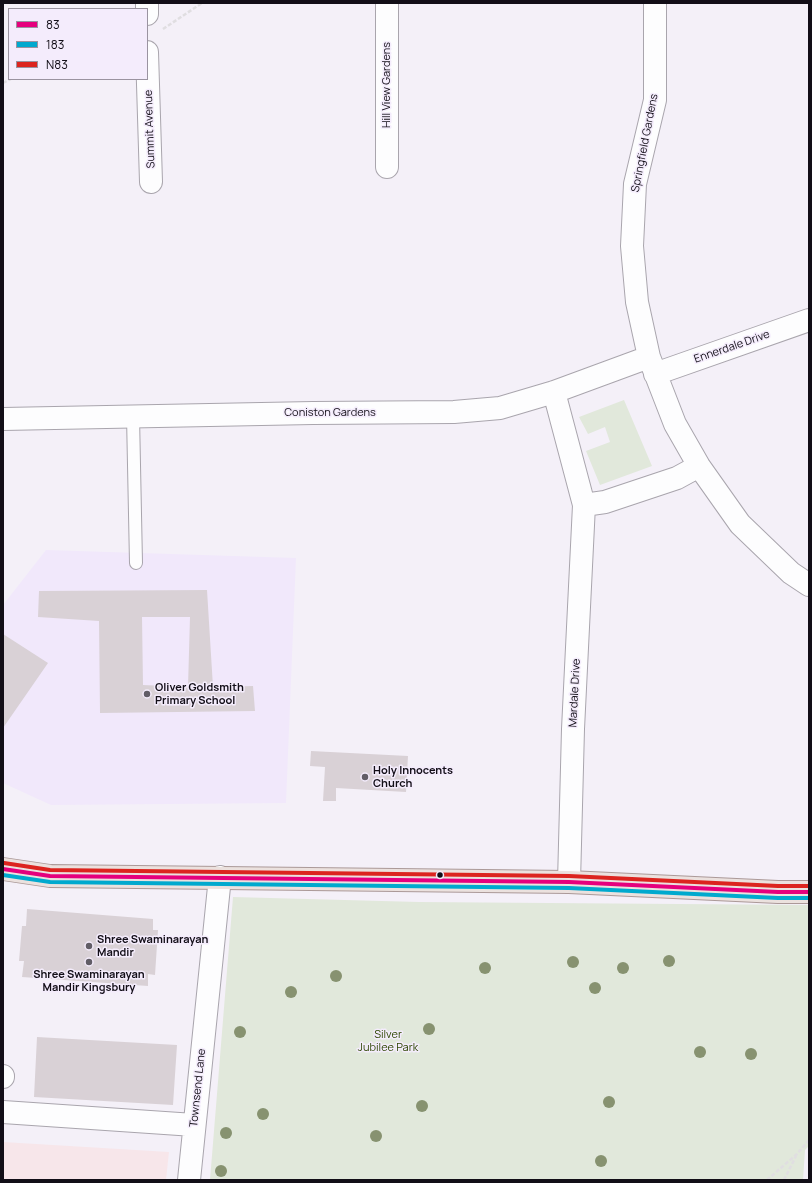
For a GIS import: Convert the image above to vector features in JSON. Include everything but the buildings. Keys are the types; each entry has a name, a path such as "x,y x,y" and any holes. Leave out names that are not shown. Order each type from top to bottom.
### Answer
{"main road":[{"path":"3,869 50,876 569,882 778,892 809,892"}],"street":[{"name":"Hill View Gardens","path":"386,3 387,167"},
{"name":"Springfield Gardens","path":"655,3 655,100 635,184 632,246 637,302 652,365 675,424 699,466 740,524 791,573 809,585"},
{"name":"Summit Avenue","path":"148,80 151,182"},
{"name":"Ennerdale Drive","path":"652,365 809,320"},
{"name":"Coniston Gardens","path":"3,420 133,416 454,412 500,408 652,365"},
{"name":"Mardale Drive","path":"554,392 584,505 573,729 569,882"},
{"path":"584,505 605,502 677,478 699,466"},
{"name":"Townsend Lane","path":"189,1180 220,877"},
{"path":"3,1112 194,1125"}],"lane":[{"path":"133,416 136,563"}],"path":[{"path":"159,32 202,3"},
{"path":"767,1180 797,1154 809,1140"},
{"path":"784,1180 797,1154"}],"shaded area":[{"name":"Oliver Goldsmith Primary School","path":"46,550 296,558 286,803 51,805 3,783 3,605"},
{"path":"3,1142 169,1152 166,1180 3,1180"}],"green space":[{"path":"624,400 652,466 600,485 586,451 610,442 605,427 588,434 579,417"},
{"name":"Silver Jubilee Park","path":"233,897 419,902 809,905 809,1146 805,1150 803,1180 210,1180"}],"transit line":[{"name":"N83","path":"4,863 50,870 569,876 778,886 809,886"},
{"name":"83","path":"3,869 50,876 569,882 778,892 809,892"},
{"name":"183","path":"3,875 50,882 569,888 778,898 809,898"}],"place":[{"name":"Oliver Goldsmith Primary School","path":"147,694"},
{"name":"Holy Innocents Church","path":"365,777"},
{"name":"Shree Swaminarayan Mandir","path":"89,946"},
{"name":"Shree Swaminarayan Mandir Kingsbury","path":"89,962"}]}
